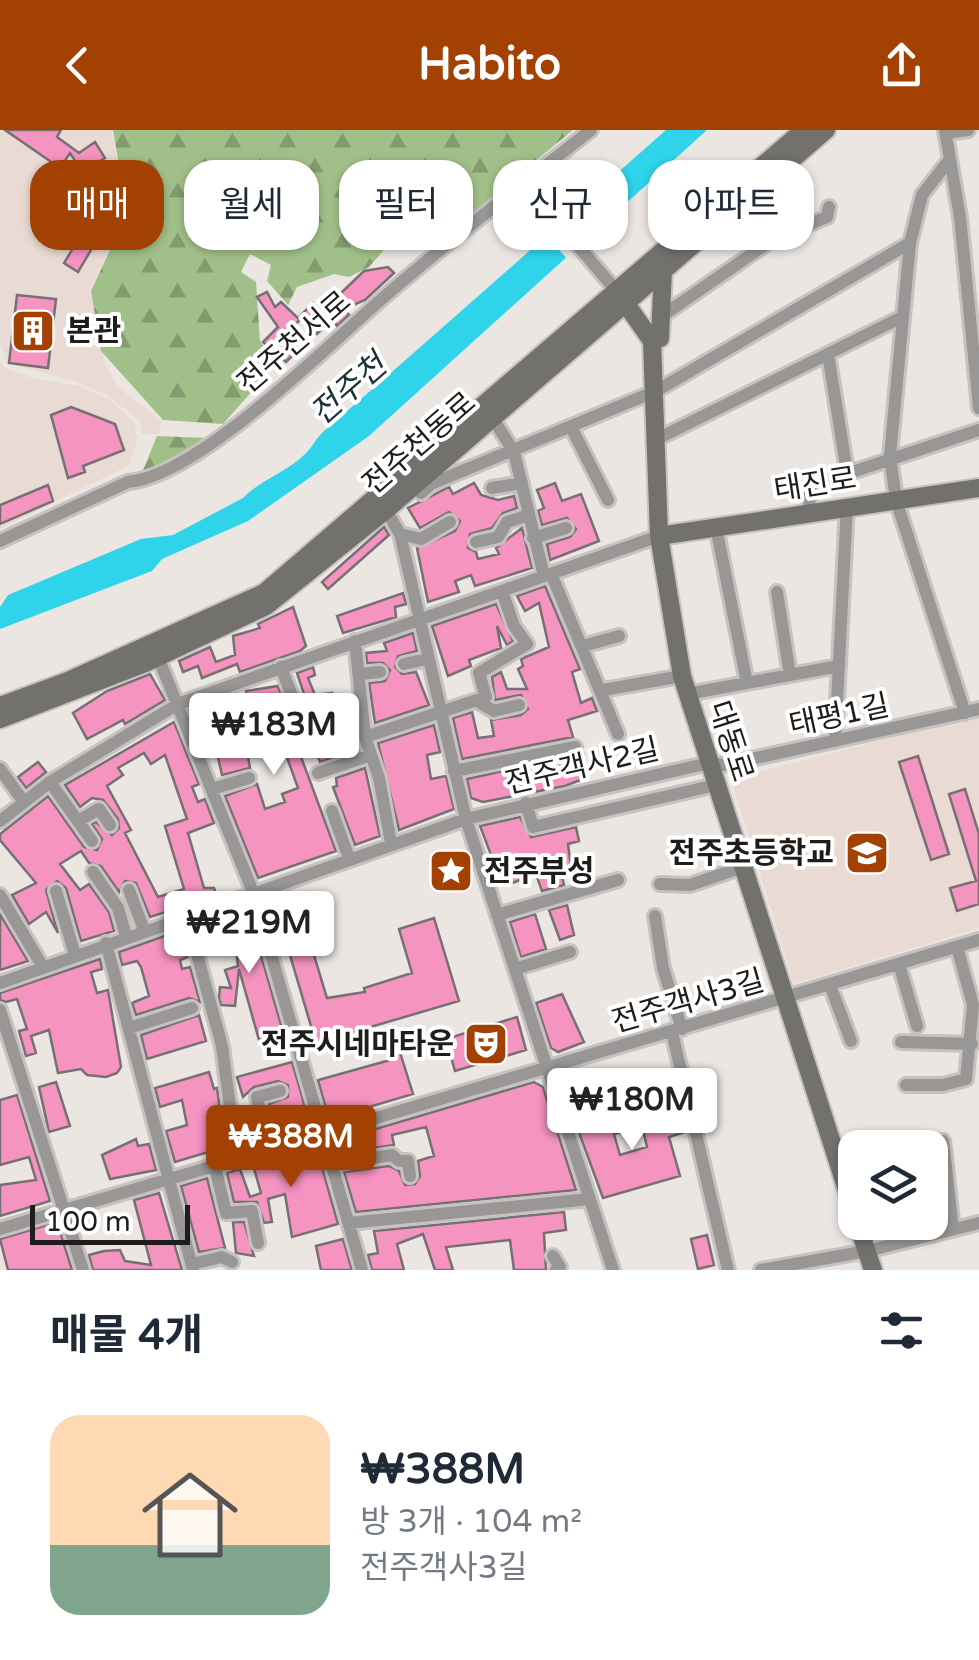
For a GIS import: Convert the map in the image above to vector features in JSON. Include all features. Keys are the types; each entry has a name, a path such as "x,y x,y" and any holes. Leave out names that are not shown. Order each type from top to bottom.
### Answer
{"street":[{"name":"전주천서로","path":"559,160 591,130"},
{"name":"전주천동로","path":"0,706 68,680 264,592 804,130"},
{"name":"전주천동로","path":"0,719 158,657 266,606 386,510 492,417 616,290 663,269 826,130"},
{"path":"968,130 946,131 979,408"},
{"path":"950,159 922,195 910,243 890,456 896,500 972,711"},
{"path":"662,316 775,238 827,217 829,207"},
{"name":"전주천서로","path":"0,541 128,482 146,480 191,455 276,394 384,296 493,215"},
{"path":"421,492 431,484 656,391 910,243"},
{"path":"582,250 652,341 660,338 663,269"},
{"path":"656,439 902,317"},
{"name":"대동로","path":"652,341 659,536 685,685 838,1162"},
{"name":"태진로","path":"828,354 847,472"},
{"path":"492,417 514,452 532,538 603,690 618,734"},
{"path":"571,427 608,500"},
{"path":"810,512 810,486 890,456 979,430"},
{"path":"492,488 522,483"},
{"name":"태진로","path":"659,536 979,488"},
{"path":"835,742 847,506"},
{"path":"386,510 400,534 466,819 613,1270"},
{"path":"476,542 498,536 507,522 529,515"},
{"path":"400,534 422,539 450,522"},
{"path":"716,527 748,683"},
{"path":"532,538 566,528"},
{"path":"0,821 50,782 178,704 659,536"},
{"path":"365,737 486,698 479,674 528,644 514,626 502,591"},
{"path":"777,592 790,675"},
{"path":"583,646 619,636"},
{"path":"355,641 365,737 390,842"},
{"path":"158,657 253,892 362,1270"},
{"path":"404,664 428,659"},
{"path":"603,690 748,683 839,666"},
{"path":"281,667 306,734"},
{"path":"360,674 380,672"},
{"path":"477,701 494,710 519,706"},
{"name":"태평1길","path":"709,763 724,766 972,711"},
{"name":"전주객사2길","path":"454,771 575,747"},
{"path":"318,773 370,755"},
{"name":"전주객사2길","path":"0,983 390,842 526,803 709,763"},
{"path":"0,769 24,802"},
{"path":"212,789 248,778"},
{"path":"50,782 92,841"},
{"path":"526,803 533,827 716,785"},
{"path":"78,821 99,809 110,825"},
{"path":"332,810 349,858"},
{"path":"660,884 690,884 742,867"},
{"path":"93,872 118,908 126,936"},
{"path":"497,914 618,880"},
{"path":"129,890 144,930"},
{"path":"56,891 74,954"},
{"path":"0,894 42,967"},
{"path":"655,916 689,1104 728,1270"},
{"path":"186,917 224,1064 237,1160"},
{"path":"192,938 220,926"},
{"name":"전주객사3길","path":"0,1229 979,940"},
{"path":"106,942 193,1267 222,1257 232,1262"},
{"path":"906,1085 943,1086 973,1081 972,1044 976,1028 969,981 956,947"},
{"path":"514,969 570,952"},
{"path":"899,964 917,1026"},
{"path":"830,985 851,1041"},
{"path":"128,1028 192,1008"},
{"path":"0,1010 82,1270"},
{"path":"900,1042 972,1044"},
{"path":"268,1151 257,1097 280,1092"},
{"path":"564,1120 596,1110 650,1112 689,1104"},
{"path":"332,1164 392,1155 399,1162 408,1162 410,1176"},
{"path":"215,1166 226,1213 252,1211 258,1243"},
{"path":"948,1181 954,1229"},
{"path":"349,1223 590,1199"},
{"path":"761,1270 866,1251 979,1222"},
{"path":"863,1240 873,1270"}],"shaded area":[{"path":"0,130 112,130 117,160 30,160 30,250 109,250 90,290 105,364 118,387 162,421 159,434 141,434 140,421 107,395 74,381 7,363 0,343"},
{"path":"0,361 3,367 35,379 79,386 111,401 135,424 137,439 130,465 0,529"},
{"name":"전주초등학교","path":"979,715 979,928 794,984 731,779"}],"green space":[{"path":"113,130 573,130 537,160 493,160 493,196 473,212 473,160 339,160 339,250 384,250 369,267 349,277 334,274 297,287 288,305 267,281 271,265 250,254 241,272 256,282 260,341 277,363 223,424 163,420 101,351 91,291 110,250 164,250 164,160 118,160"},
{"path":"157,436 207,438 141,475"}],"water":[{"path":"666,130 707,130 674,160 648,160 648,183 628,202 628,163"},
{"path":"530,250 574,250 369,436 248,521 162,559 152,571 0,629 0,607 8,595 141,539 173,535 243,498 297,461 323,432"}],"pier":[{"path":"559,250 580,250 569,261"}],"building":[{"path":"5,130 61,130 57,137 79,153 95,142 105,158 75,160 70,153 65,160 48,160"},
{"path":"72,250 91,250 78,272 64,263"},
{"path":"388,267 394,273 365,300 344,309 349,315 337,326 333,319 317,334 300,316 313,303 316,306 339,295 364,271"},
{"path":"267,292 275,307 281,302 300,320 284,334 299,349 286,362 263,342 278,327 257,297"},
{"name":"본관","path":"17,295 56,299 48,368 9,363"},
{"path":"71,407 115,424 124,450 83,466 85,472 68,478 51,415"},
{"path":"474,483 481,495 498,500 514,496 517,508 503,513 492,528 470,534 468,548 476,552 478,559 499,554 496,548 522,528 532,568 475,586 471,575 455,581 459,592 428,602 417,548 455,531 460,521 449,512 420,528 408,508 449,487 453,494"},
{"path":"555,483 562,501 581,494 599,541 550,560 547,544 570,537 576,529 567,518 542,525 538,511 544,508 537,490"},
{"path":"48,485 53,501 0,524 0,505"},
{"path":"384,527 389,535 328,589 322,582"},
{"path":"545,586 580,669 572,672 581,703 592,698 597,711 568,720 573,737 462,759 453,718 472,712 478,738 494,736 491,720 521,715 528,709 521,695 495,700 492,677 501,672 507,689 527,689 518,669 523,666 521,659 549,647 539,603 525,611 517,596"},
{"path":"403,593 406,604 395,607 396,617 343,633 337,616"},
{"path":"496,604 513,641 507,645 497,626 501,648 469,660 471,666 448,676 432,626"},
{"path":"293,607 306,646 300,651 240,672 237,664 202,678 198,666 183,672 179,661 210,647 216,662 235,655 233,636 260,628 258,624"},
{"path":"413,633 417,651 398,656 395,667 402,674 416,672 429,705 375,723 369,683 385,681 390,670 383,663 367,663 366,653 387,651 384,643"},
{"path":"313,667 315,675 308,678 315,695 332,693 334,708 320,710 332,749 356,742 358,749 320,762 316,751 301,757 336,851 258,878 225,796 257,784 265,809 285,802 282,794 298,788 279,735 287,732 282,713 264,720 271,735 246,746 250,768 222,775 215,744 206,749 201,722 196,724 190,710 225,698 233,724 252,719 246,691 278,686 297,737 309,743 316,730 297,673"},
{"path":"150,674 165,700 125,724 123,720 87,739 73,713 107,691"},
{"path":"174,722 199,784 192,787 198,802 205,799 214,823 188,833 204,888 214,888 217,896 150,917 136,883 125,881 119,892 101,866 89,863 81,851 60,864 80,890 89,884 109,912 114,931 81,941 66,888 57,881 46,890 58,933 46,912 29,924 12,895 36,883 0,840 0,834 48,796 84,847 97,850 102,839 92,824 96,822 112,835 119,828 118,819 103,800 92,798 80,807 65,785","holes":["144,753 151,764 165,755 187,819 165,826 184,889 158,897 125,833 131,830 107,786 123,775 118,768"]},
{"path":"434,725 440,752 427,755 431,779 446,776 454,809 399,830 378,743"},
{"path":"583,753 584,763 579,763 583,779 483,802 471,798 467,779"},
{"path":"918,756 949,854 931,860 899,762"},
{"path":"38,762 46,772 26,788 18,777"},
{"path":"365,768 380,836 355,845 333,787 337,786 336,778"},
{"path":"965,789 979,834 979,904 957,911 950,888 976,881 949,794"},
{"path":"520,817 531,837 576,827 579,841 568,844 571,867 561,871 564,885 542,891 537,877 531,876 512,883 504,857 493,860 480,826"},
{"path":"305,903 320,953 314,955 327,998 365,992 364,988 412,973 399,929 434,918 459,1001 316,1043 277,911"},
{"path":"567,905 574,935 560,940 549,910"},
{"path":"247,907 282,1028 272,1030 275,1043 261,1047 239,969 235,1006 221,1005 219,998 220,987 231,988 225,970 238,966 237,957 245,956 241,939 214,948 211,941 230,928 220,916"},
{"path":"0,914 28,961 0,970"},
{"path":"535,914 546,949 521,957 510,922"},
{"path":"173,933 176,944 184,943 188,957 180,960 182,969 190,967 200,1002 189,998 136,1015 132,1003 149,996 137,961 122,965 119,952"},
{"path":"100,959 102,969 91,972 97,993 108,990 121,1067 117,1073 106,1077 87,1075 81,1069 58,1073 49,1030 31,1036 36,1053 26,1056 19,1031 27,1029 17,999 0,1000 0,993"},
{"path":"562,994 584,1042 558,1052 551,1048 536,1003"},
{"path":"199,1015 206,1041 147,1059 141,1035"},
{"name":"전주시네마타운","path":"517,1017 526,1050 455,1071 446,1039"},
{"path":"399,1049 413,1094 329,1119 318,1080 390,1060 388,1052"},
{"path":"292,1062 310,1124 275,1134 269,1104 288,1097 288,1085 278,1081 254,1087 243,1097 237,1077"},
{"path":"209,1072 214,1089 217,1088 225,1147 175,1162 166,1131 187,1125 182,1100 160,1107 155,1088"},
{"path":"56,1082 70,1126 49,1132 39,1087"},
{"path":"534,1082 543,1087 576,1190 356,1212 344,1172 389,1166 399,1171 405,1185 415,1184 420,1176 418,1161 434,1156 426,1127 392,1135 394,1145 339,1153 335,1141"},
{"path":"17,1095 50,1201 0,1216 0,1185 36,1180 29,1157 0,1165 0,1100"},
{"path":"681,1116 685,1132 669,1137 680,1176 603,1198 577,1127","holes":["642,1126 647,1147 620,1155 614,1134"]},
{"path":"136,1139 138,1146 149,1144 156,1170 110,1179 102,1155"},
{"path":"316,1146 338,1224 292,1237 285,1194 268,1199 272,1222 264,1223 257,1202 234,1202 227,1173 240,1169 250,1197 261,1193 253,1165"},
{"path":"207,1178 225,1248 199,1252 181,1186"},
{"path":"159,1193 182,1270 93,1270 89,1255 104,1251 120,1250 125,1261 151,1265 134,1200"},
{"path":"564,1212 566,1230 544,1233 546,1270 514,1270 510,1240 446,1247 453,1270 435,1270 423,1234 397,1244 404,1270 372,1270 368,1255 378,1253 374,1231"},
{"path":"57,1222 72,1270 8,1270 0,1239"},
{"path":"233,1222 244,1222 254,1256 236,1253"},
{"path":"707,1235 714,1265 698,1269 691,1239"},
{"path":"343,1239 352,1270 321,1270 316,1246"}],"place":[{"name":"본관","path":"33,331"},
{"name":"전주초등학교","path":"867,853"},
{"name":"전주부성","path":"451,871"},
{"name":"전주시네마타운","path":"486,1044"}],"water label":[{"name":"전주천","path":"348,389"}]}
